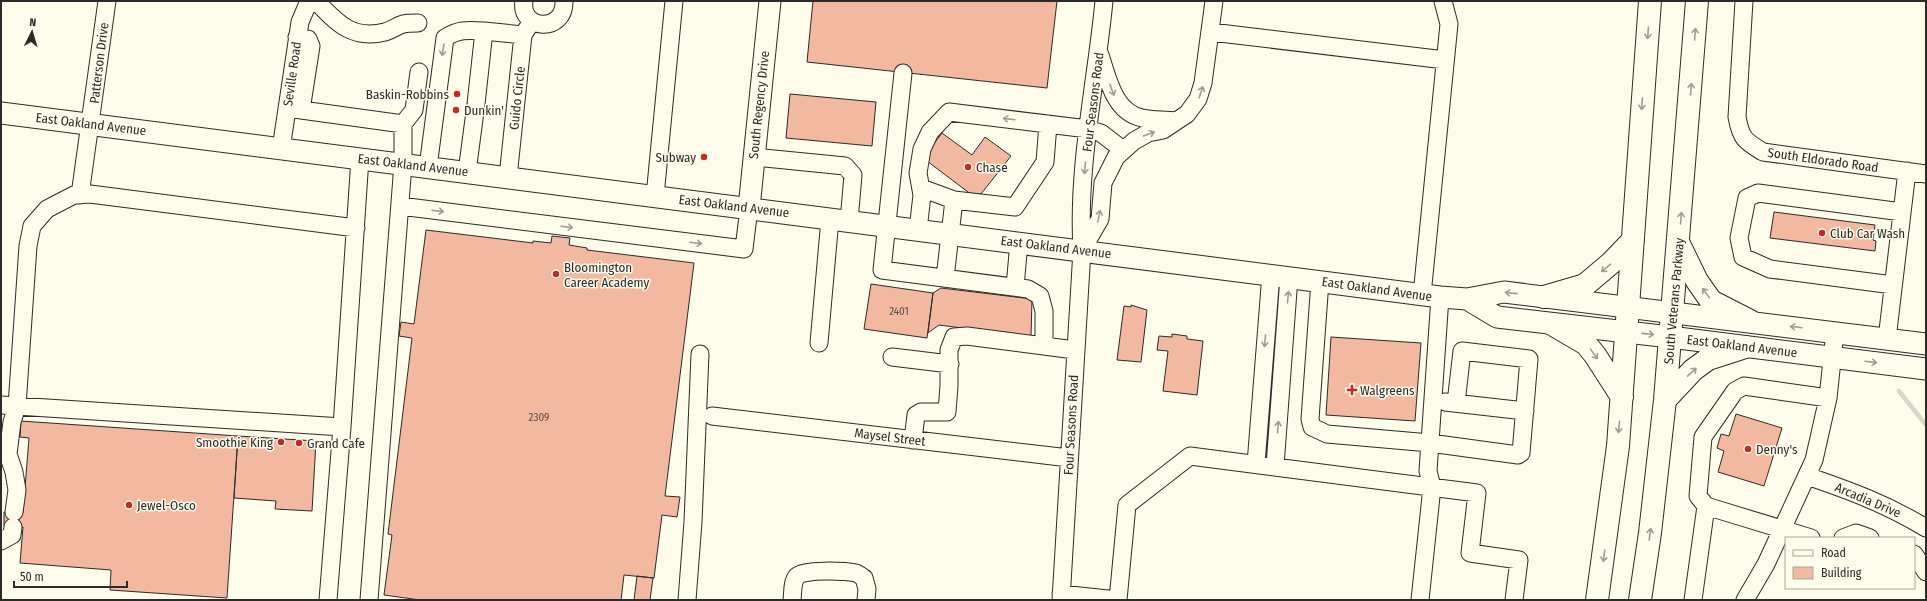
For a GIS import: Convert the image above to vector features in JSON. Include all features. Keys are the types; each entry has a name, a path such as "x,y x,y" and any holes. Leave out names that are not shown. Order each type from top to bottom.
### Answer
{"highway":[{"path":"1597,600 1618,446 1650,1"},
{"name":"South Veterans Parkway","path":"1640,600 1650,533 1665,400 1671,313 1679,244 1697,1"},
{"path":"1544,297 1585,285 1611,263 1633,240"},
{"path":"1679,244 1697,281 1711,301 1750,321"},
{"path":"1552,324 1586,344 1595,355 1622,397"},
{"path":"1665,400 1692,370 1708,359 1745,347"}],"main road":[{"name":"South Regency Drive","path":"749,208 770,1"},
{"name":"East Oakland Avenue","path":"1,113 1082,250 1431,296 1467,299 1504,292 1671,313 1750,321 1926,344"},
{"name":"East Oakland Avenue","path":"1467,299 1497,317 1926,369"}],"street":[{"name":"Patterson Drive","path":"80,195 107,1"},
{"name":"Seville Road","path":"281,148 294,109 297,37 300,22 309,1"},
{"path":"316,1 340,25 362,34 368,35 387,32 404,24 418,23"},
{"path":"524,1 524,11 528,28"},
{"path":"428,167 442,48 445,38 454,31 484,31 528,28 539,24 552,23 562,13 564,1"},
{"path":"655,196 674,1"},
{"name":"Four Seasons Road","path":"1082,250 1100,219 1104,183 1116,157 1134,141 1148,133 1163,130 1187,114 1198,99 1203,83 1212,32 1214,1"},
{"path":"1420,600 1432,487 1428,471 1433,401 1431,296 1448,24 1443,1"},
{"name":"South Eldorado Road","path":"1744,1 1737,117 1740,133 1748,143 1763,152 1926,174"},
{"name":"Four Seasons Road","path":"1061,597 1082,250 1080,217 1088,129 1099,53 1101,4"},
{"name":"Guido Circle","path":"508,177 528,28"},
{"path":"467,172 484,31"},
{"path":"1212,32 1445,60"},
{"path":"1099,53 1115,97 1123,109 1142,118 1176,121"},
{"path":"369,600 403,164 403,124 414,110 419,72"},
{"path":"903,73 882,270 1028,289 1040,296 1044,311 1044,346"},
{"path":"294,109 403,124"},
{"path":"918,230 922,195 918,173 922,149 930,132 949,112 1088,129 1100,134 1123,150"},
{"path":"921,188 954,200 1015,207 1045,162 1048,124"},
{"path":"754,157 845,166 853,175 840,220 819,343"},
{"path":"328,600 342,427 360,158"},
{"path":"1886,339 1907,171"},
{"path":"1893,285 1770,269 1744,257 1739,238 1747,198 1758,193 1902,212"},
{"path":"1,540 12,535 16,490 14,472 8,454 12,422 9,406 28,246 32,226 47,209 74,195 90,194 356,228"},
{"path":"945,278 954,200"},
{"path":"400,206 744,249 749,208"},
{"path":"1015,287 1019,242"},
{"path":"1256,464 1280,276"},
{"path":"1275,466 1280,276"},
{"path":"1320,281 1310,419 1312,427 1327,434 1430,443 1518,455 1521,453 1529,359 1463,351 1456,403"},
{"path":"1745,600 1766,564 1783,529 1807,476 1820,438 1828,398 1835,332"},
{"path":"913,440 916,415 921,412 947,412 950,364 949,350 954,337 960,335 1075,350"},
{"path":"687,600 693,522 700,354"},
{"path":"892,357 950,364"},
{"path":"1809,537 1706,506 1698,496 1703,437 1735,391 1744,386 1828,398"},
{"path":"1433,401 1525,411"},
{"path":"9,406 342,427"},
{"name":"Maysel Street","path":"712,416 1069,458"},
{"path":"1061,597 1117,600 1127,504 1190,456 1477,493 1470,553 1519,560 1514,600"},
{"name":"Arcadia Drive","path":"1807,476 1860,494 1896,510 1926,528"},
{"path":"1694,600 1706,506"},
{"path":"1846,537 1856,533 1867,537"},
{"path":"1915,556 1926,572"},
{"path":"792,600 795,579 799,574 806,571 858,574 864,578 867,589 866,600"}],"building":[{"path":"813,1 1057,1 1047,88 807,62"},
{"path":"790,94 876,102 872,146 786,138"},
{"name":"Chase","path":"942,133 972,155 985,137 1011,156 981,194 972,195 923,158"},
{"name":"Club Car Wash","path":"1774,212 1875,225 1873,240 1876,241 1875,251 1770,238"},
{"path":"426,230 533,243 533,241 551,243 552,236 570,238 569,245 587,248 587,250 694,263 665,496 680,497 677,517 662,515 654,578 624,575 621,600 420,600 384,595 392,535 388,534 412,338 399,336 401,322 414,324"},
{"path":"871,284 933,293 927,338 864,329"},
{"path":"941,288 1032,299 1031,337 939,325 928,333 933,293"},
{"path":"1131,305 1147,310 1141,362 1117,360 1124,306 1131,307"},
{"path":"1172,334 1187,336 1187,339 1203,341 1197,395 1163,391 1168,351 1157,350 1159,336 1172,337"},
{"name":"Walgreens","path":"1331,337 1421,343 1415,421 1326,415"},
{"name":"Denny's","path":"1736,414 1782,428 1764,486 1718,472 1724,451 1717,448 1721,434 1729,436"},
{"name":"Jewel-Osco","path":"21,421 238,436 227,598 110,590 111,570 20,563 23,527 4,526 4,512 23,513 29,438 20,437"},
{"path":"238,436 316,441 312,511 275,509 276,501 234,498"},
{"path":"637,576 653,578 650,600 634,600"}],"waterway":[{"path":"1899,391 1926,425"}],"place":[{"name":"Baskin-Robbins","path":"457,94"},
{"name":"Dunkin'","path":"456,110"},
{"name":"Subway","path":"704,157"},
{"name":"Chase","path":"968,167"},
{"name":"Club Car Wash","path":"1822,233"},
{"name":"Bloomington Career Academy","path":"556,274"},
{"name":"Walgreens","path":"1352,390"},
{"name":"Smoothie King","path":"281,442"},
{"name":"Grand Cafe","path":"299,443"},
{"name":"Denny's","path":"1748,449"},
{"name":"Jewel-Osco","path":"129,505"}]}
